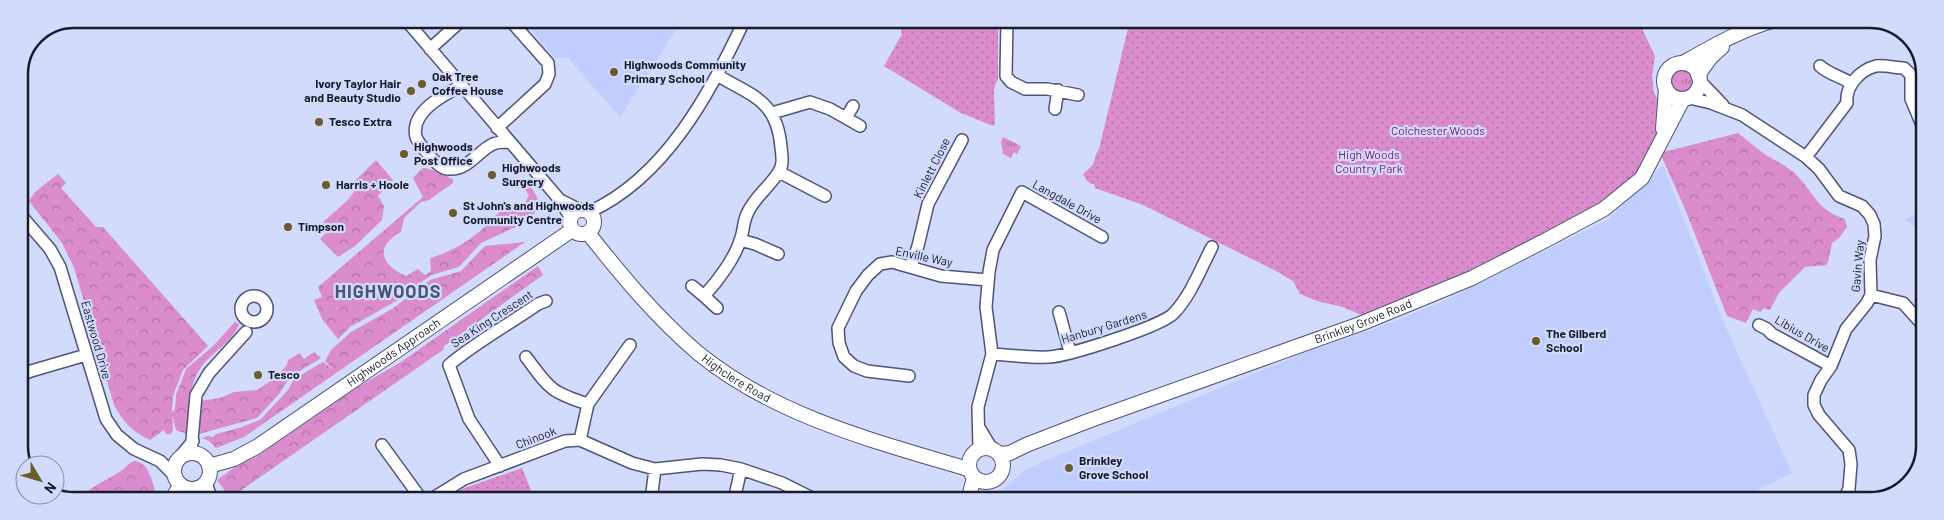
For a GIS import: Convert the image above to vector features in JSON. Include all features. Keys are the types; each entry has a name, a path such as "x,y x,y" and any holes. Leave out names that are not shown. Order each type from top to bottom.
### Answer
{"street":[{"path":"413,28 508,142 559,199 581,218 608,203 642,178 683,130 717,75 740,28"},
{"path":"430,48 453,28"},
{"path":"497,128 545,84 549,74 548,63 517,28"},
{"path":"1007,28 1006,76 1010,82 1025,89 1058,90 1078,94"},
{"path":"1738,33 1711,57 1699,78 1698,89 1686,98 1671,96 1664,84 1665,74 1674,65 1683,63 1738,33 1749,28"},
{"path":"1683,63 1694,68 1699,78"},
{"path":"1820,66 1824,71 1838,75 1851,83"},
{"path":"1806,157 1847,103 1846,93 1851,83 1876,66 1904,68 1911,75 1911,98 1916,110"},
{"path":"704,296 715,285 729,263 740,240 744,219 751,204 779,172 783,162 778,128 772,113 766,105 756,97 717,75"},
{"name":"Gavin Way","path":"1699,78 1714,98 1728,109 1761,126 1806,157 1819,169 1840,196 1862,206 1870,215 1874,224 1875,236 1870,260 1871,295 1867,303 1846,329 1831,366 1814,394 1814,405 1819,415 1849,450 1851,464 1848,492"},
{"path":"461,86 447,93 419,116 415,127 416,138 427,152 442,167 448,170 459,169 492,145 508,142"},
{"path":"1054,109 1058,90"},
{"name":"Brinkley Grove Road","path":"1661,140 1666,90"},
{"name":"Gavin Way","path":"1686,98 1728,109"},
{"name":"Brinkley Grove Road","path":"984,463 1098,418 1360,324 1472,278 1604,210 1642,178 1661,140 1686,98"},
{"path":"772,113 810,102 830,109 860,126"},
{"path":"846,118 853,106"},
{"name":"Kinlett Close","path":"911,267 928,204 962,140"},
{"path":"779,172 825,196"},
{"name":"Langdale Drive","path":"984,463 979,428 979,400 992,354 986,307 988,280 993,250 1022,192 1102,237"},
{"name":"Highclere Road","path":"581,218 578,234 588,233 642,299 667,325 699,354 742,383 779,404 830,426 928,457 984,463"},
{"name":"Highwoods Approach","path":"209,466 234,459 258,446 581,218"},
{"name":"Eastwood Drive","path":"28,223 50,249 60,267 106,419 117,436 134,449 177,470"},
{"path":"740,240 778,254"},
{"name":"Hanbury Gardens","path":"992,354 1050,357 1117,339 1165,321 1174,314 1183,301 1212,247"},
{"name":"Enville Way","path":"909,376 867,371 854,366 844,357 839,343 838,328 856,291 868,274 880,264 892,262 928,274 988,280"},
{"path":"692,286 717,308"},
{"path":"1871,295 1902,303 1916,318"},
{"name":"Sea King Crescent","path":"500,466 469,419 449,365 538,304 546,301"},
{"path":"1060,312 1070,352"},
{"path":"177,470 184,488 201,486 210,473 205,458 197,453 192,446 196,395 209,373 246,332 253,321"},
{"name":"Libius Drive","path":"1766,325 1772,334 1831,366"},
{"path":"630,345 588,404 580,440 632,463 655,469 702,464 721,465 741,469 782,483 800,492"},
{"path":"28,372 86,355"},
{"path":"526,357 549,388 563,396 588,404"},
{"name":"Chinook","path":"443,492 464,479 565,441 580,440"},
{"path":"382,445 416,492"},
{"path":"172,492 183,455 192,446"},
{"path":"972,492 984,463"},
{"path":"652,492 655,469"},
{"path":"735,492 741,469"},
{"path":"201,486 206,492"}],"shaded area":[{"name":"Highwoods Community Primary School","path":"530,28 677,28 620,117 567,57 555,58"},
{"name":"The Gilberd School","path":"1663,165 1724,323 1792,473 1753,492 1001,492 1022,472 1047,460 1306,352 1374,329 1442,302 1607,220"},
{"path":"1916,214 1916,227 1904,219"}],"green space":[{"path":"900,28 998,28 998,78 994,89 995,124 993,126 961,113 884,66 902,34"},
{"name":"High Woods Country Park","path":"1128,28 1642,28 1655,56 1652,76 1654,93 1660,103 1659,134 1637,177 1600,204 1469,273 1371,315 1361,315 1343,307 1317,301 1300,294 1293,281 1276,271 1143,205 1095,188 1094,184 1087,181 1083,174 1093,165 1099,149"},
{"path":"1681,69 1690,72 1693,81 1690,90 1681,93 1672,90 1669,81 1672,72"},
{"path":"1738,133 1766,155 1792,171 1820,204 1835,215 1845,219 1847,227 1839,238 1832,243 1826,265 1805,267 1779,293 1770,310 1764,308 1760,312 1753,309 1746,323 1727,316 1685,209 1660,153"},
{"path":"1003,137 1021,146 1017,154 1014,152 1011,158 1003,154 1001,142"},
{"path":"376,160 393,180 378,196 384,206 382,220 355,246 338,257 320,239 330,229 323,222 348,200 356,189 355,181"},
{"path":"423,168 434,170 453,179 453,183 429,200 421,202 404,218 401,232 387,244 384,250 386,261 391,267 406,276 418,269 425,275 431,271 430,258 449,251 468,240 512,203 522,208 529,195 521,184 527,180 537,197 540,207 526,222 481,243 459,267 431,275 398,300 350,327 338,339 322,319 314,300 322,297 318,287 423,197 413,178"},
{"path":"58,174 66,183 61,188 96,227 103,227 208,346 183,370 173,396 172,412 175,409 176,395 186,369 213,346 235,322 239,324 227,342 201,367 193,383 187,434 176,430 172,415 173,430 171,434 166,434 164,430 150,440 138,434 129,426 114,405 74,267 62,243 29,201 35,192"},
{"path":"525,242 244,437 216,448 209,441 202,438 213,437 216,434 260,420 288,390 294,379 323,362 333,369 325,361 331,350 351,332 392,309 430,280 461,271 485,246"},
{"path":"538,266 543,275 444,346 443,350 239,492 226,492 217,480 235,467 256,457 356,388 401,362"},
{"path":"314,352 321,358 290,377 279,394 257,418 199,434 200,401 220,398 234,392 257,390 274,379 287,365 288,360 300,353 304,359"},
{"path":"134,461 139,462 146,468 156,492 87,492 121,471"},
{"path":"522,468 532,492 457,492"}],"place":[{"name":"Highwoods Community Primary School","path":"614,72"},
{"name":"Oak Tree Coffee House","path":"422,84"},
{"name":"Ivory Taylor Hair and Beauty Studio","path":"411,91"},
{"name":"Tesco Extra","path":"319,122"},
{"name":"Highwoods Post Office","path":"404,154"},
{"name":"Highwoods Surgery","path":"492,175"},
{"name":"Harris + Hoole","path":"326,185"},
{"name":"St John's and Highwoods Community Centre","path":"453,213"},
{"name":"Timpson","path":"288,227"},
{"name":"The Gilberd School","path":"1536,341"},
{"name":"Tesco","path":"258,375"},
{"name":"Brinkley Grove School","path":"1069,468"}],"district":[{"name":"HIGHWOODS","path":"388,292"}],"park label":[{"name":"Colchester Woods","path":"1438,131"}]}
